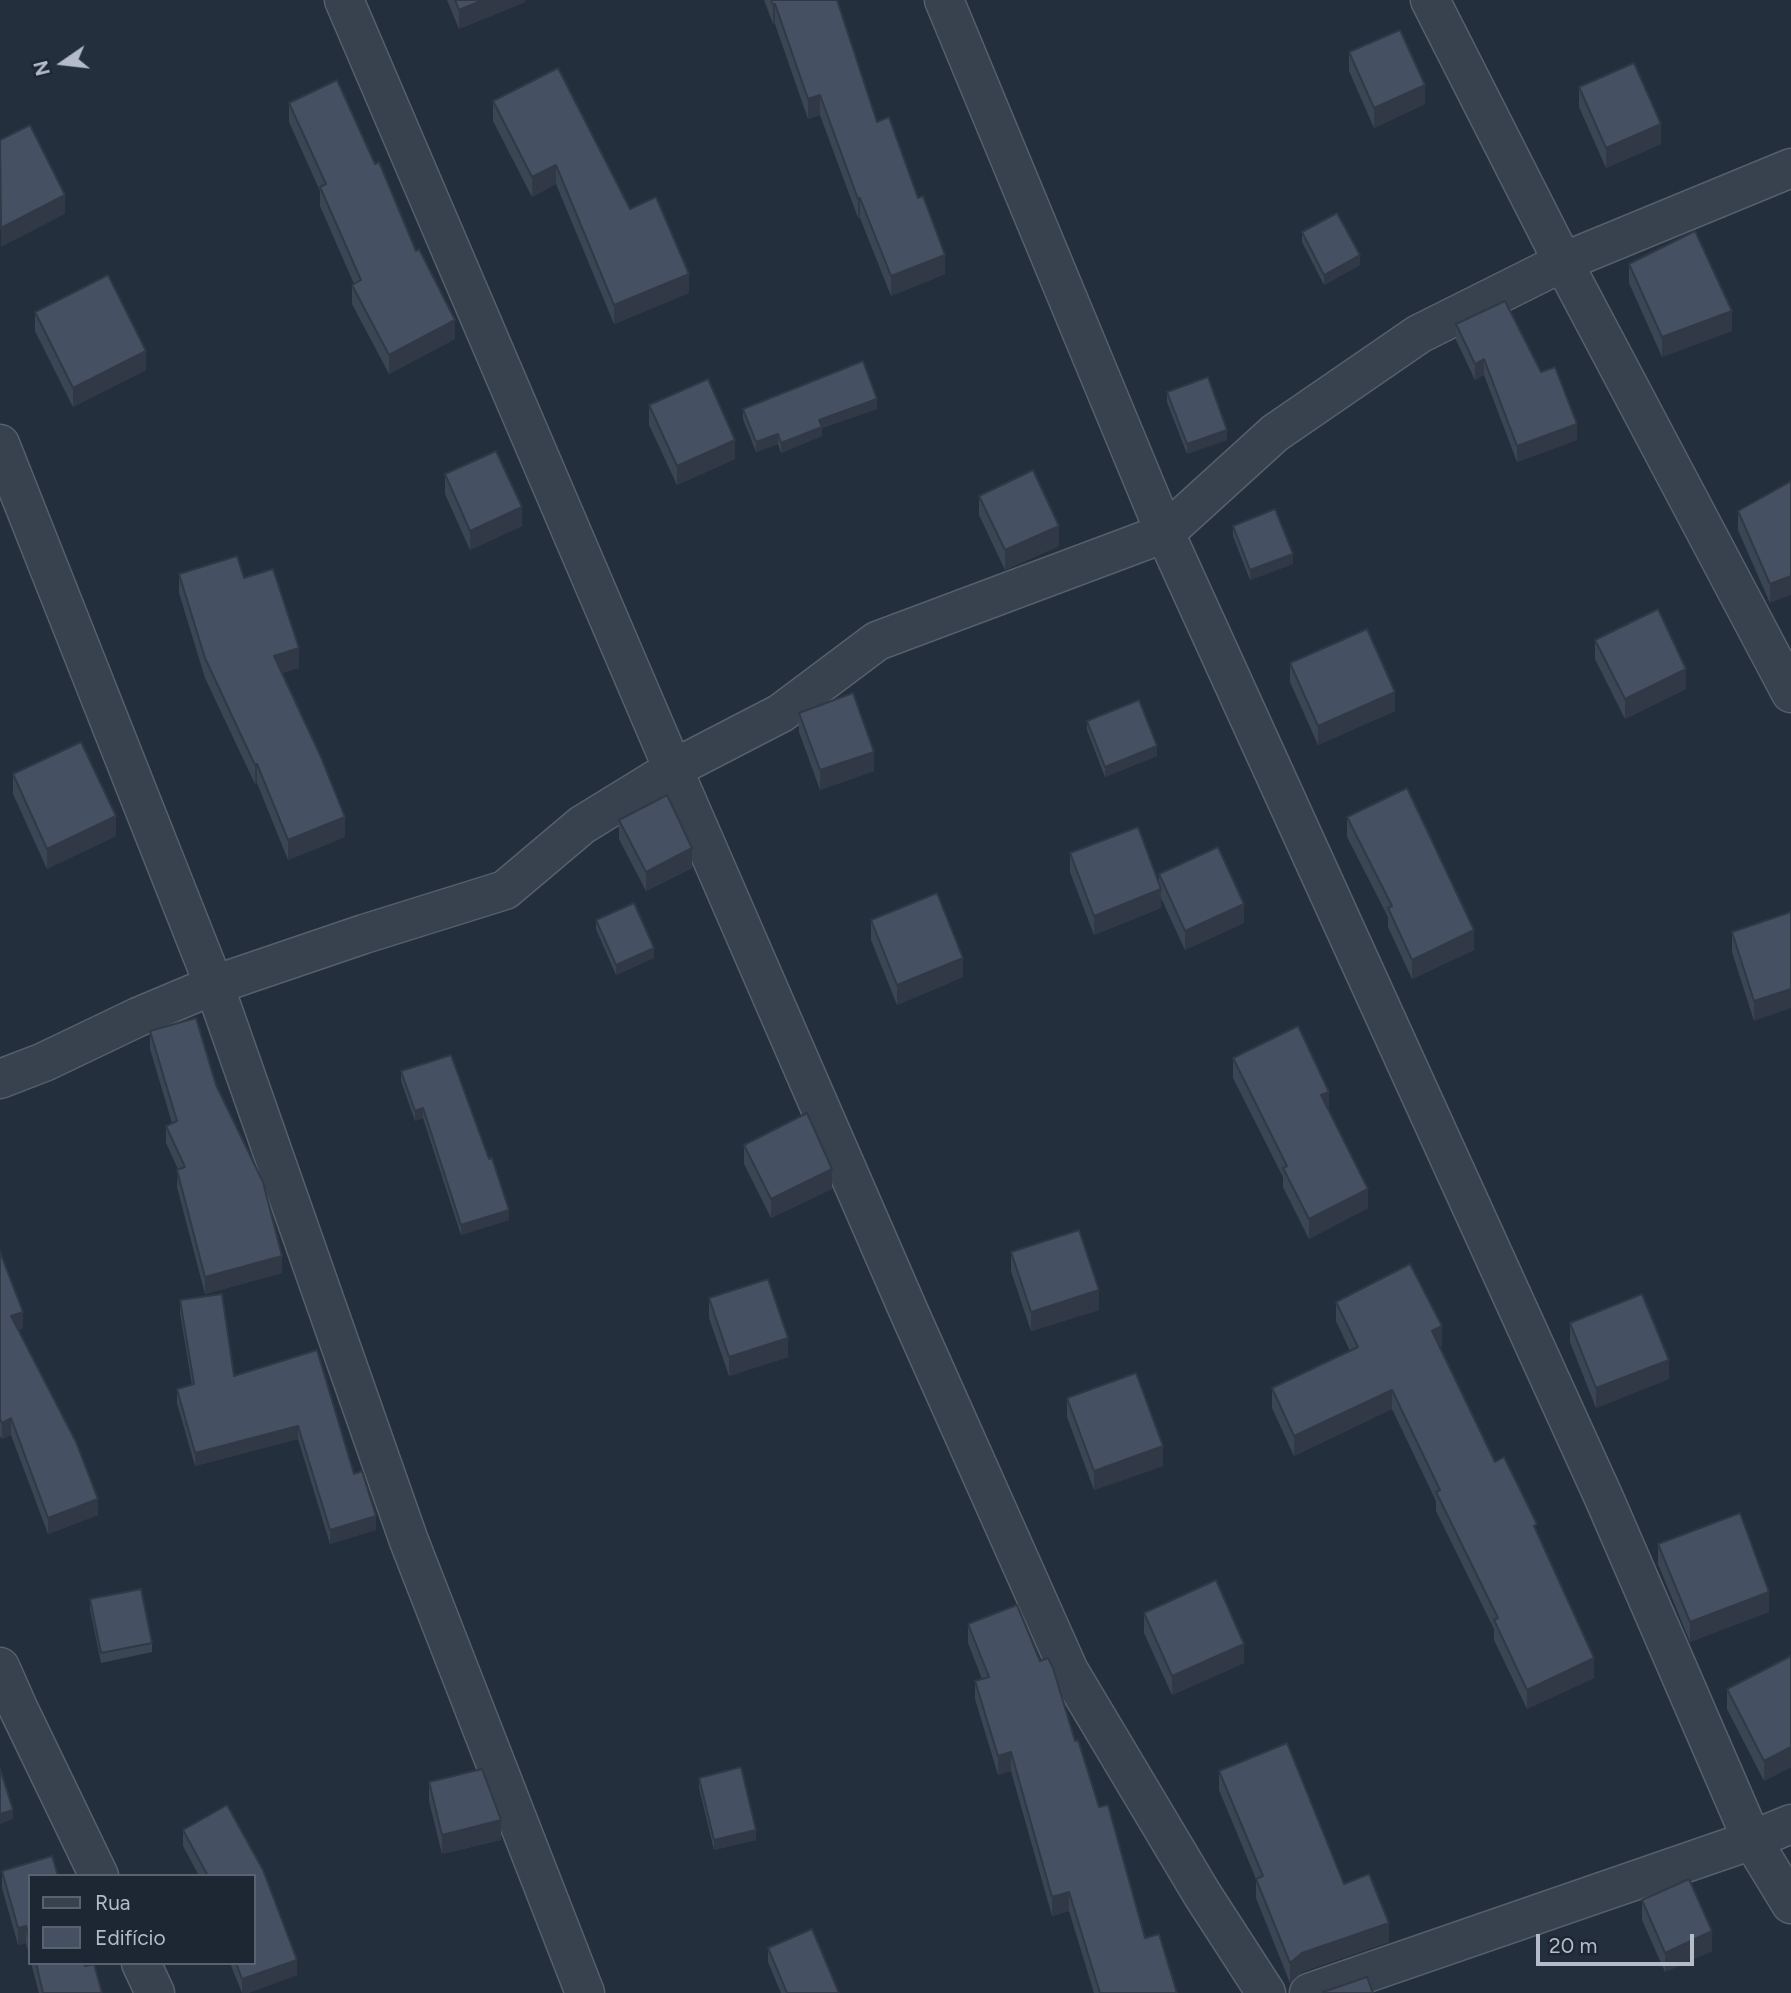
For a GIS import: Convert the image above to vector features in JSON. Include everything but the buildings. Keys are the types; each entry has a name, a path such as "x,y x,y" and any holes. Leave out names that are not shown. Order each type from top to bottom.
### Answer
{"street":[{"path":"344,0 673,769 903,1299 1069,1671 1202,1894 1266,1993"},
{"path":"944,0 1165,533 1604,1498 1752,1840 1791,1904"},
{"path":"1430,0 1563,262 1791,693"},
{"path":"0,1079 44,1062 138,1017 214,985 505,890 582,825 673,769 781,713 877,641 1165,533 1275,433 1419,334 1563,262 1791,168"},
{"path":"0,444 214,985 409,1541 585,1993"},
{"path":"0,1667 98,1874"},
{"path":"1309,1993 1752,1840 1791,1824"},
{"path":"142,1965 155,1993"}]}
